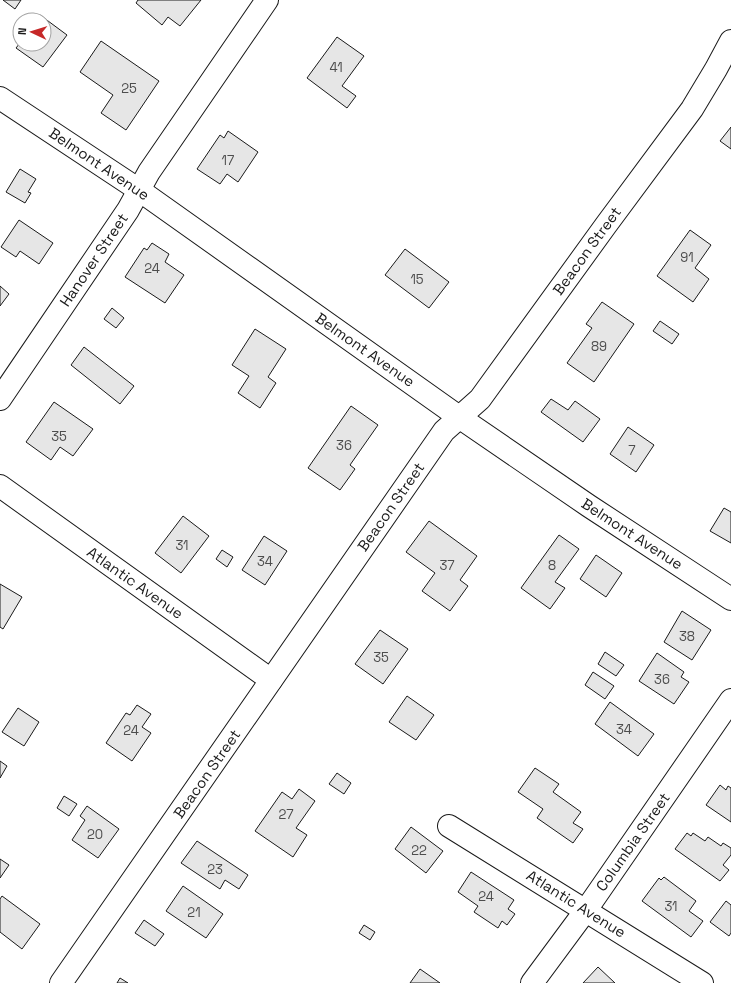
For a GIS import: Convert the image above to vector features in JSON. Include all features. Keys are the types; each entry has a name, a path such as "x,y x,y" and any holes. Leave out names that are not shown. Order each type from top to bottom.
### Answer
{"street":[{"name":"Hanover Street","path":"0,399 128,210 149,172 267,0"},
{"name":"Beacon Street","path":"61,983 444,431 480,399 601,231 692,109 716,70 731,41"},
{"name":"Belmont Avenue","path":"0,98 139,190 459,417 731,599"},
{"name":"Atlantic Avenue","path":"0,486 272,680"},
{"name":"Columbia Street","path":"532,983 586,910 731,700"},
{"name":"Atlantic Avenue","path":"449,826 702,983"}],"building":[{"path":"3,0 21,0 15,9"},
{"path":"138,0 201,0 180,26 168,17 162,25 136,3"},
{"path":"52,24 67,35 43,67 22,52 52,52"},
{"path":"337,37 364,56 342,86 356,96 347,108 307,78"},
{"path":"101,41 159,81 126,130 101,113 113,95 80,72"},
{"path":"731,127 731,149 720,141"},
{"path":"228,131 258,152 238,182 227,174 220,184 197,169 220,135 224,138"},
{"path":"20,169 36,179 28,192 31,193 25,203 6,192"},
{"path":"19,220 53,243 39,264 20,251 16,257 1,247"},
{"path":"690,230 711,245 695,268 709,279 693,302 657,276"},
{"path":"152,243 169,254 165,262 184,275 165,303 125,277 144,248 147,250"},
{"path":"405,249 449,282 429,308 385,275"},
{"path":"0,286 9,294 0,306"},
{"path":"602,302 634,324 594,382 567,363 592,328 586,324"},
{"path":"112,308 124,318 116,328 104,319"},
{"path":"660,321 679,334 672,344 653,331"},
{"path":"255,329 286,349 268,377 276,383 260,408 238,393 249,376 232,365"},
{"path":"84,347 134,386 120,404 71,365"},
{"path":"551,399 568,410 575,401 600,419 583,442 541,412"},
{"path":"54,402 93,429 73,456 60,447 51,460 26,442"},
{"path":"351,406 378,425 350,465 355,469 340,490 308,468"},
{"path":"628,427 654,445 636,472 610,454"},
{"path":"724,508 731,512 731,543 710,531"},
{"path":"183,516 209,536 181,573 155,553"},
{"path":"429,521 477,556 460,580 468,586 450,611 422,591 435,573 406,552"},
{"path":"559,535 579,549 555,582 565,588 550,609 521,588"},
{"path":"264,536 287,551 265,585 242,570"},
{"path":"222,550 233,557 227,567 216,559"},
{"path":"596,555 622,573 606,597 580,579"},
{"path":"0,584 22,597 3,629 0,627"},
{"path":"682,611 711,630 692,660 664,642"},
{"path":"380,630 408,649 383,684 355,664"},
{"path":"605,652 624,665 616,676 598,664"},
{"path":"657,653 684,672 681,677 689,682 674,704 639,681"},
{"path":"593,672 614,686 605,699 585,685"},
{"path":"407,696 434,715 416,740 389,722"},
{"path":"610,702 654,734 638,756 595,724"},
{"path":"137,705 151,714 142,727 151,733 132,761 106,743 126,713 130,715"},
{"path":"18,708 39,722 24,746 2,732"},
{"path":"0,761 7,766 0,778"},
{"path":"535,768 559,784 553,792 581,812 573,823 583,829 573,843 537,818 543,809 518,792"},
{"path":"337,773 351,783 344,794 329,784"},
{"path":"720,785 726,790 728,786 731,788 731,822 706,805"},
{"path":"299,789 315,801 296,828 307,835 293,857 255,831 282,792 292,799"},
{"path":"64,796 77,804 69,816 57,808"},
{"path":"87,806 119,829 98,858 72,840 85,820 80,816"},
{"path":"411,827 443,851 426,873 395,849"},
{"path":"687,833 691,836 693,833 705,841 708,837 721,846 723,843 731,848 731,855 723,865 729,870 720,881 675,849"},
{"path":"197,841 248,875 239,889 225,880 220,889 181,863"},
{"path":"0,859 9,865 0,878"},
{"path":"471,872 514,900 508,909 515,914 507,925 502,921 498,928 474,912 478,906 458,892"},
{"path":"664,877 696,901 689,911 703,921 691,937 642,901 659,878 661,880"},
{"path":"183,886 223,914 206,938 166,911"},
{"path":"2,896 40,924 22,949 0,932 0,899"},
{"path":"726,901 731,905 731,933 729,936 710,922"},
{"path":"144,920 164,934 155,946 135,933"},
{"path":"364,925 375,932 370,940 359,933"},
{"path":"598,967 615,983 583,983"},
{"path":"420,969 440,983 410,983"},
{"path":"120,978 128,983 117,983"}]}
